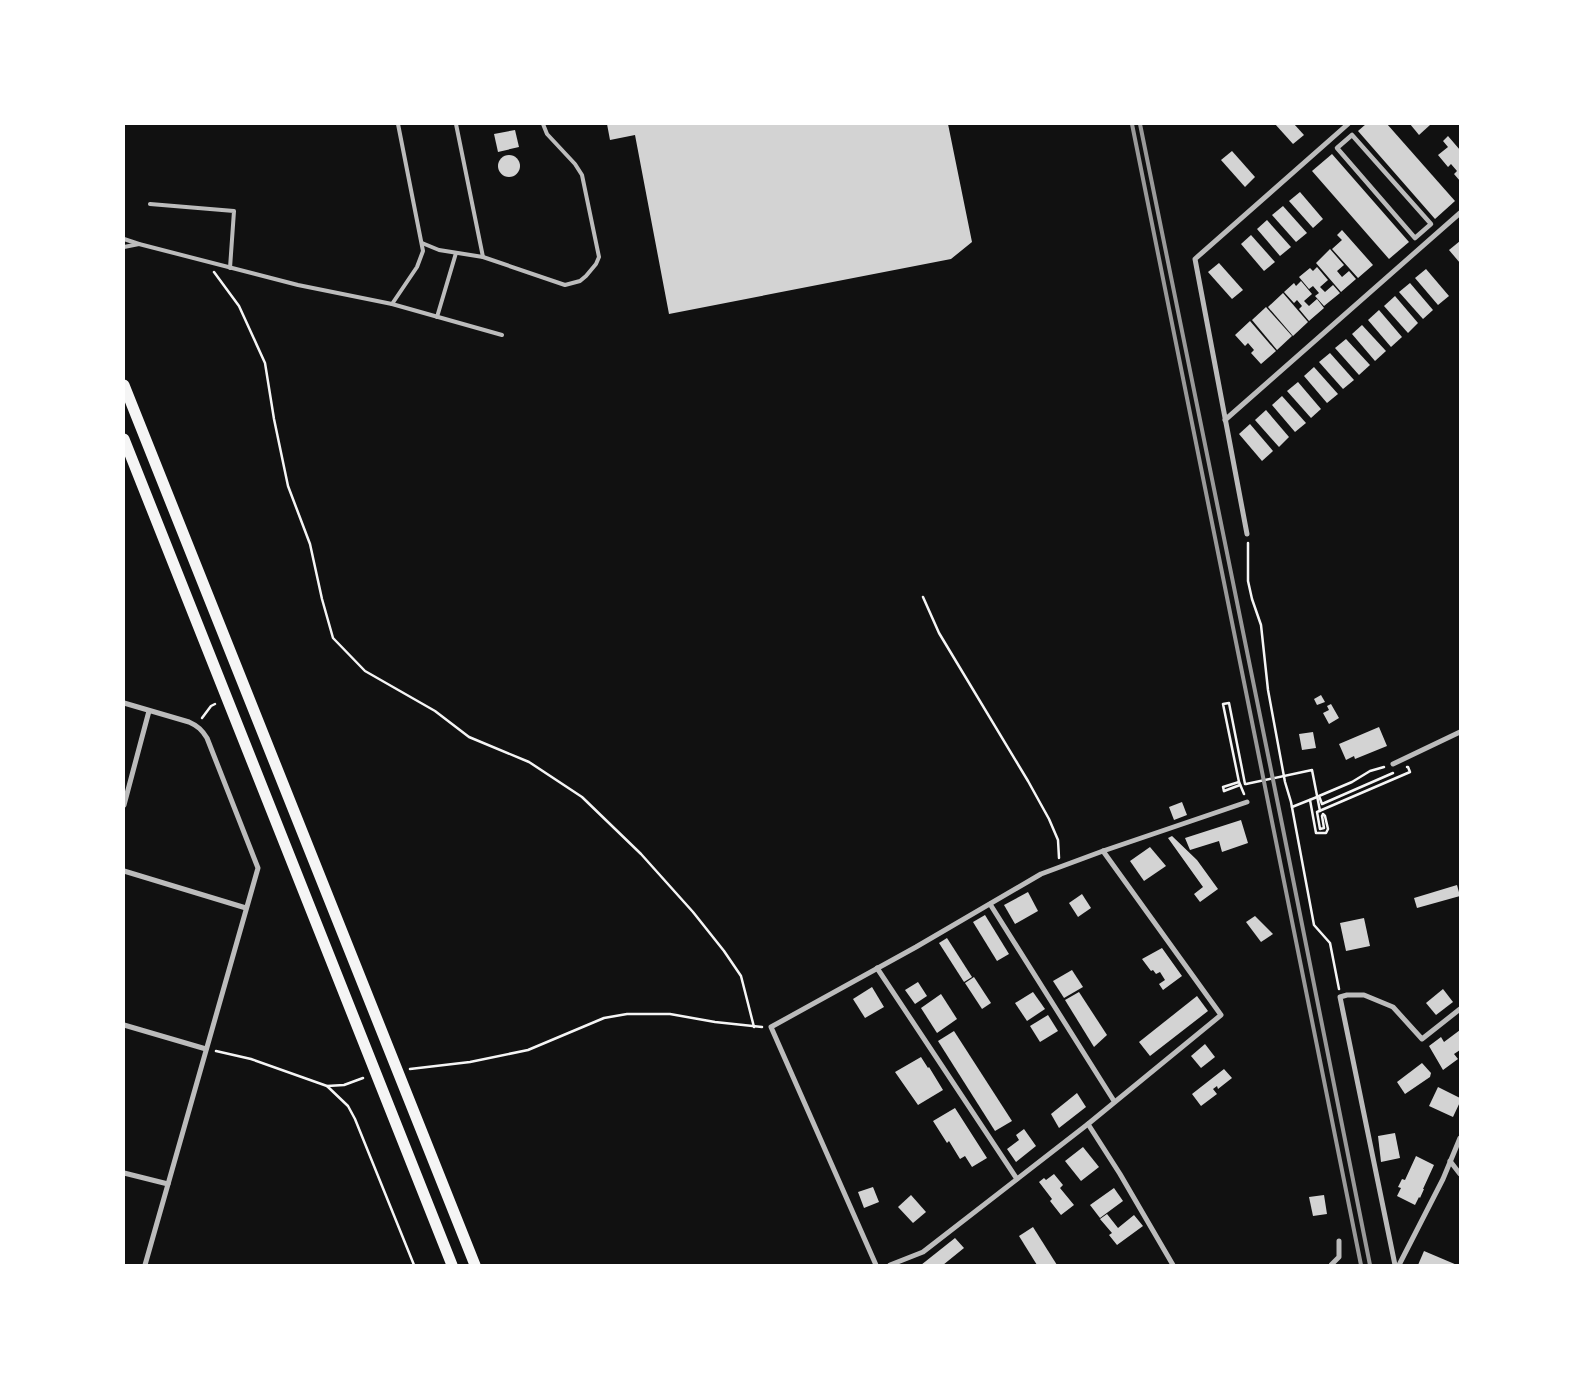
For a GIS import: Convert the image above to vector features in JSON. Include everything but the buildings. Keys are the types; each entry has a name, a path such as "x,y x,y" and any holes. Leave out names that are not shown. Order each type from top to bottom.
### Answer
{"main road":[{"path":"124,385 475,1265"},
{"path":"124,439 452,1265"}],"street":[{"path":"1247,534 1195,259 1348,124"},
{"path":"1352,135 1431,224 1416,238 1337,148 1352,135"},
{"path":"1226,420 1460,213"},
{"path":"124,703 197,725 207,738 258,868 145,1265"},
{"path":"124,805 149,710"},
{"path":"1393,764 1460,732"},
{"path":"876,1265 771,1027 1041,874 1247,802"},
{"path":"890,1265 923,1252 1088,1124 1221,1014 1103,851"},
{"path":"124,871 246,908"},
{"path":"990,904 1114,1102"},
{"path":"877,968 1017,1179"},
{"path":"1397,1265 1340,997 1364,995 1393,1007 1422,1038 1460,1009"},
{"path":"124,1025 206,1049"},
{"path":"1088,1124 1120,1174 1173,1265"},
{"path":"1397,1265 1460,1138"},
{"path":"1450,1161 1460,1174"},
{"path":"124,1173 168,1184"},
{"path":"1331,1265 1339,1257 1339,1242"}],"lane":[{"path":"392,304 417,267 423,251 398,124"},
{"path":"456,124 483,257"},
{"path":"422,243 439,250 483,257 565,285 580,281 586,276 599,257 582,175 575,164 547,134 543,124"},
{"path":"150,204 234,211 230,268"},
{"path":"124,239 298,285 392,304 502,335"},
{"path":"124,248 139,244"},
{"path":"438,317 456,253"}],"path":[{"path":"207,262 238,306 265,363 288,486 310,544 333,638 365,671 435,712 469,737 529,762 582,797 641,854 693,912 724,951 741,976 754,1027"},
{"path":"1247,534 1249,553 1248,581 1261,625 1268,690 1285,782 1292,807 1314,925 1330,943 1340,997"},
{"path":"923,597 939,633 1049,819 1058,840 1059,867"},
{"path":"1245,784 1229,703 1223,704 1239,782 1247,802"},
{"path":"197,725 211,706 216,704"},
{"path":"1292,807 1352,782 1370,771 1393,764"},
{"path":"1310,800 1316,833 1326,833 1328,829 1325,816 1323,814 1322,816 1324,828 1320,829 1316,812 1410,772 1408,767 1322,804 1319,796"},
{"path":"1239,782 1223,787 1224,791 1245,784 1312,770 1320,811"},
{"path":"397,1070 470,1062 528,1050 604,1018 627,1014 670,1014 754,1027 771,1027"},
{"path":"206,1049 251,1059 327,1086 344,1085 363,1078"},
{"path":"327,1086 348,1106 355,1119 414,1265"}],"railway":[{"path":"1132,124 1361,1265"},
{"path":"1140,124 1370,1265"}]}
